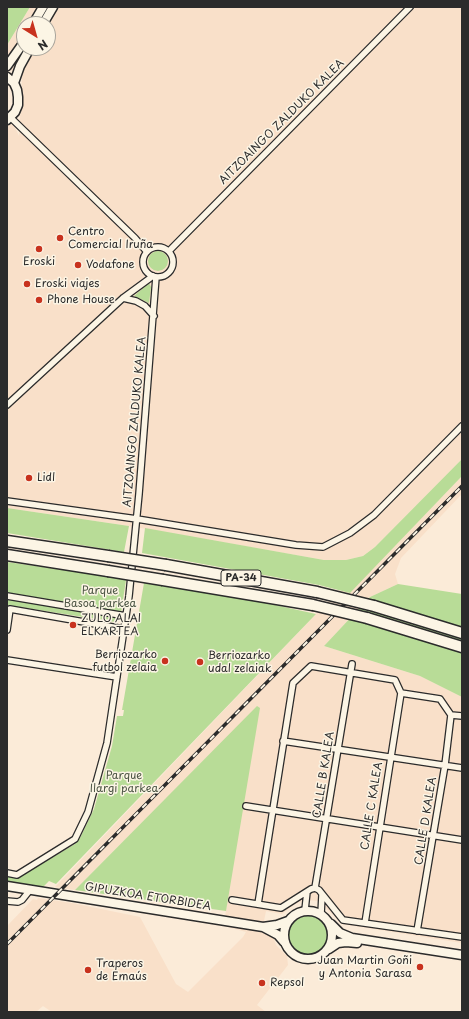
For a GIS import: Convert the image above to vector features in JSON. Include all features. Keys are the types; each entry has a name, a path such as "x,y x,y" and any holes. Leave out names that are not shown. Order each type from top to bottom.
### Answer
{"highway":[{"name":"PA-34","path":"7,541 166,565 317,592 420,619 462,633"},
{"name":"PA-34","path":"7,555 313,605 367,618 462,647"},
{"path":"420,619 446,622 462,627"},
{"path":"396,627 418,639 462,655"}],"main road":[{"path":"37,16 42,7"},
{"path":"48,16 53,7"},
{"path":"7,66 16,53"},
{"path":"14,83 26,56"},
{"path":"7,77 14,83 18,97 18,105 15,112 9,118"},
{"name":"GIPUZKOA ETORBIDEA","path":"7,886 263,926 277,925 288,921"},
{"path":"462,954 352,938 340,933 321,914 305,910 293,915 284,927 284,942 293,954 307,960 315,959 338,943 346,942 462,960"},
{"path":"328,949 333,936 332,928 329,922"},
{"name":"GIPUZKOA ETORBIDEA","path":"263,926 278,935 284,942"}],"street":[{"name":"AITZOAINGO ZALDUKO KALEA","path":"169,251 410,7"},
{"path":"9,118 135,238 147,252"},
{"path":"156,247 161,247 169,251 173,260 171,270 168,274 161,277 154,276 145,270 143,258 147,252 156,247"},
{"name":"AITZOAINGO ZALDUKO KALEA","path":"7,501 137,519 154,316 154,276"},
{"path":"7,405 123,298 154,276"},
{"path":"123,298 136,301 145,306 154,316"},
{"path":"7,873 17,875 75,839 88,812 107,743 129,596 137,519 296,545 323,547 350,533 374,515 462,426"},
{"path":"7,596 126,616"},
{"path":"7,630 10,610 124,629"},
{"path":"7,660 117,677"},
{"name":"CALLE B KALEA","path":"315,888 352,664"},
{"path":"258,904 293,683 311,666 394,680 401,693 440,699 451,715 462,716"},
{"name":"CALLE C KALEA","path":"365,923 401,693"},
{"name":"CALLE D KALEA","path":"417,931 445,765 451,715"},
{"path":"284,741 462,768"},
{"path":"246,806 462,840"},
{"path":"232,900 281,908 311,888 315,888 344,920 462,937"},
{"path":"7,901 18,902 22,900 30,890"},
{"path":"305,910 307,892"},
{"path":"321,914 322,895"}],"shaded area":[{"path":"30,7 462,7 462,459 375,547 363,556 346,560 324,560 129,526 7,508 7,120 10,117 19,136 22,77 7,67 7,45 16,30 16,56 56,56 56,16 25,16"},
{"path":"462,476 462,494 401,558 395,574 398,584 370,597 324,646 420,676 462,697 462,943 342,924 319,901 306,900 295,904 282,914 266,911 262,931 270,934 276,945 287,956 288,965 257,1005 266,1012 52,1012 43,1006 36,1012 10,1012 7,1009 7,926 33,899 37,900 38,898 72,903 140,917 176,984 188,992 243,937 246,932 224,926 227,902 212,752 75,890 55,887 339,590 350,592"}],"green space":[{"path":"7,7 30,7 25,16 16,16 16,30 7,45"},
{"path":"158,251 165,254 168,261 165,268 158,271 151,268 148,261 151,254"},
{"path":"149,283 151,287 149,303 134,296"},
{"path":"462,459 462,476 350,593 319,585 142,553 145,528 324,560 346,560 363,556 375,547"},
{"path":"7,508 129,526 124,552 7,533"},
{"name":"Parque Basoa parkea","path":"7,562 126,580 120,620 115,622 7,605"},
{"name":"Berriozarko udal zelaiak","path":"144,583 266,603 316,614 56,884 49,881 42,888 7,883 7,875 21,876 75,844 80,838 94,809 112,746 117,716 123,716 124,710 122,710"},
{"path":"398,584 462,594 462,697 420,676 324,646 370,597"},
{"path":"257,706 260,708 226,911 75,890"},
{"path":"303,913 311,913 322,919 328,930 328,938 322,949 311,955 303,955 292,949 286,938 286,930 292,919"}],"railway":[{"path":"7,944 462,486"}],"place":[{"name":"Centro Comercial Iruña","path":"60,238"},
{"name":"Eroski","path":"39,249"},
{"name":"Vodafone","path":"78,265"},
{"name":"Eroski viajes","path":"27,284"},
{"name":"Phone House","path":"39,300"},
{"name":"Lidl","path":"29,478"},
{"name":"ZULO ALAI ELKARTEA","path":"73,625"},
{"name":"Berriozarko futbol zelaia","path":"165,661"},
{"name":"Berriozarko udal zelaiak","path":"200,662"},
{"name":"Juan Martin Goñi y Antonia Sarasa","path":"420,967"},
{"name":"Traperos de Emaús","path":"88,970"},
{"name":"Repsol","path":"262,983"}],"park label":[{"name":"Parque Ilargi parkea","path":"124,782"}]}
